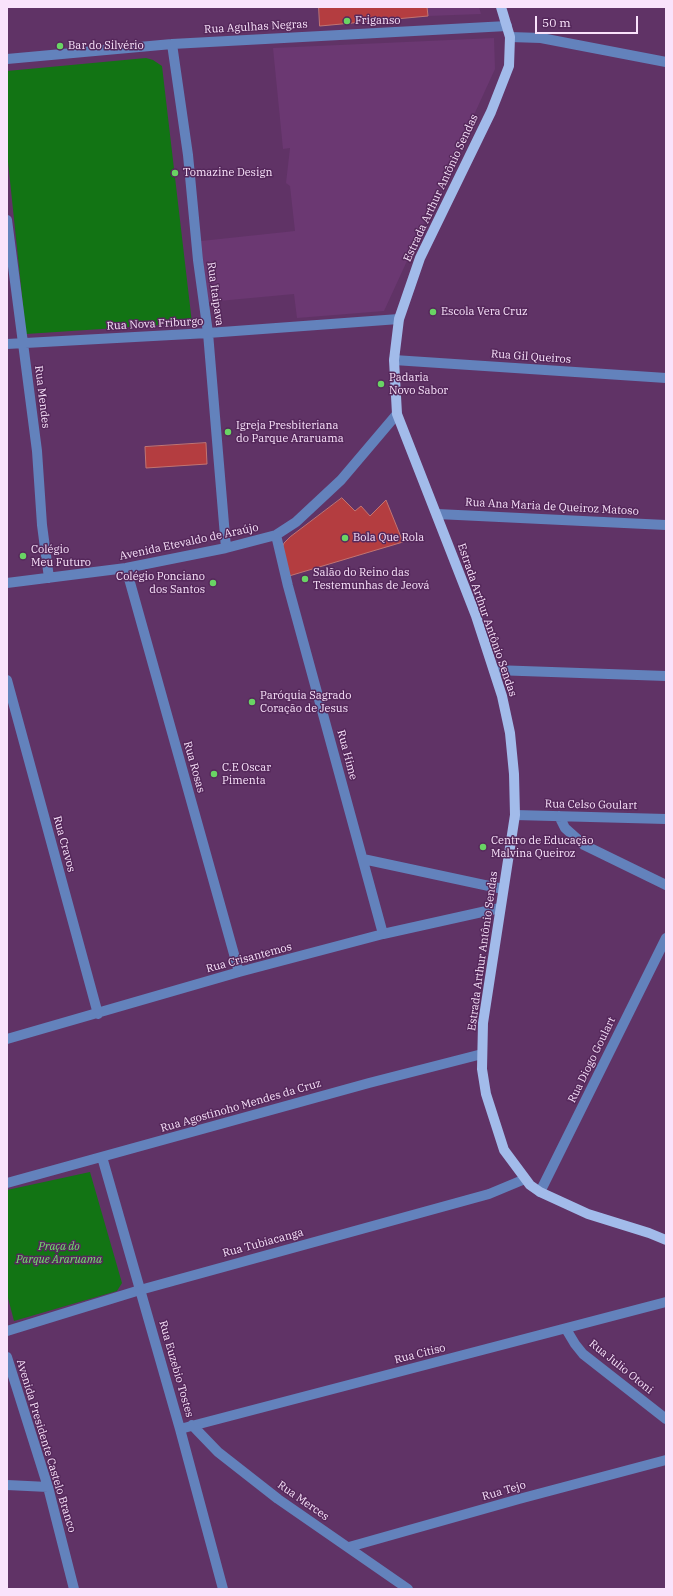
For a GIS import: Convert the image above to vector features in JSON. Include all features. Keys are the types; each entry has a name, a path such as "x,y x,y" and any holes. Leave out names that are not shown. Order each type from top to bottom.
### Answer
{"main road":[{"name":"Estrada Arthur Antônio Sendas","path":"501,7 510,37 509,66 491,112 420,258 399,319 394,360 398,414 476,616 502,696 510,733 514,774 515,815 483,1024 482,1069 486,1094 504,1150 525,1179 540,1192 588,1214 649,1233 666,1240"}],"street":[{"name":"Rua Agulhas Negras","path":"7,59 172,44 507,26"},
{"path":"510,37 541,38 666,62"},
{"name":"Rua Itaipava","path":"172,44 188,155 198,260 208,334 226,548"},
{"name":"Rua Mendes","path":"7,220 37,451 42,525 49,578"},
{"name":"Rua Nova Friburgo","path":"7,344 208,334 399,319"},
{"name":"Rua Gil Queiros","path":"394,360 666,378"},
{"name":"Avenida Etevaldo de Araújo","path":"7,582 126,568 226,548 276,535 296,522 335,485 398,414"},
{"name":"Rua Ana Maria de Queiroz Matoso","path":"437,514 666,525"},
{"name":"Rua Hime","path":"276,535 288,586 383,934"},
{"name":"Rua Rosas","path":"126,568 239,972"},
{"path":"494,670 666,676"},
{"name":"Rua Cravos","path":"7,680 98,1014"},
{"name":"Rua Celso Goulart","path":"515,815 666,819"},
{"path":"559,816 566,828 584,845 666,885"},
{"path":"363,859 503,889"},
{"name":"Rua Crisantemos","path":"7,1039 98,1014 239,972 383,934 500,908"},
{"name":"Rua Diogo Goulart","path":"540,1192 666,938"},
{"name":"Rua Agostinoho Mendes da Cruz","path":"7,1183 369,1083 482,1054"},
{"name":"Rua Euzebio Tostes","path":"102,1157 180,1429 223,1589"},
{"name":"Rua Tubiacanga","path":"7,1330 140,1290 489,1194 525,1179"},
{"name":"Rua Citiso","path":"180,1429 666,1302"},
{"name":"Rua Julio Otoni","path":"566,1329 583,1354 666,1419"},
{"name":"Avenida Presidente Castelo Branco","path":"7,1357 48,1487 74,1589"},
{"name":"Rua Merces","path":"192,1425 218,1452 243,1473 408,1589"},
{"name":"Rua Tejo","path":"349,1547 518,1499 666,1460"},
{"path":"7,1485 48,1487"}],"shaded area":[{"path":"427,7 479,7 481,14 428,16"},
{"path":"494,38 495,69 384,311 297,318 294,294 208,302 201,241 295,231 290,186 286,183 290,148 283,149 273,48"}],"green space":[{"path":"146,58 153,60 162,66 192,323 26,334 7,152 7,71"},
{"name":"Praça do Parque Araruama","path":"90,1172 122,1283 117,1291 14,1321 7,1294 7,1190"}],"building":[{"name":"Friganso","path":"319,7 427,7 428,16 320,26"},
{"path":"206,443 207,464 146,468 145,447"},
{"name":"Bola Que Rola","path":"342,498 355,511 361,506 370,516 386,500 403,542 289,576 282,548 284,543"}],"place":[{"name":"Friganso","path":"347,21"},
{"name":"Bar do Silvério","path":"60,46"},
{"name":"Tomazine Design","path":"175,173"},
{"name":"Escola Vera Cruz","path":"433,312"},
{"name":"Padaria Novo Sabor","path":"381,384"},
{"name":"Igreja Presbiteriana do Parque Araruama","path":"228,432"},
{"name":"Bola Que Rola","path":"345,538"},
{"name":"Colégio Meu Futuro","path":"23,556"},
{"name":"Salão do Reino das Testemunhas de Jeová","path":"305,579"},
{"name":"Colégio Ponciano dos Santos","path":"213,583"},
{"name":"Paróquia Sagrado Coração de Jesus","path":"252,702"},
{"name":"C.E Oscar Pimenta","path":"214,774"},
{"name":"Centro de Educação Malvina Queiroz","path":"483,847"}]}
